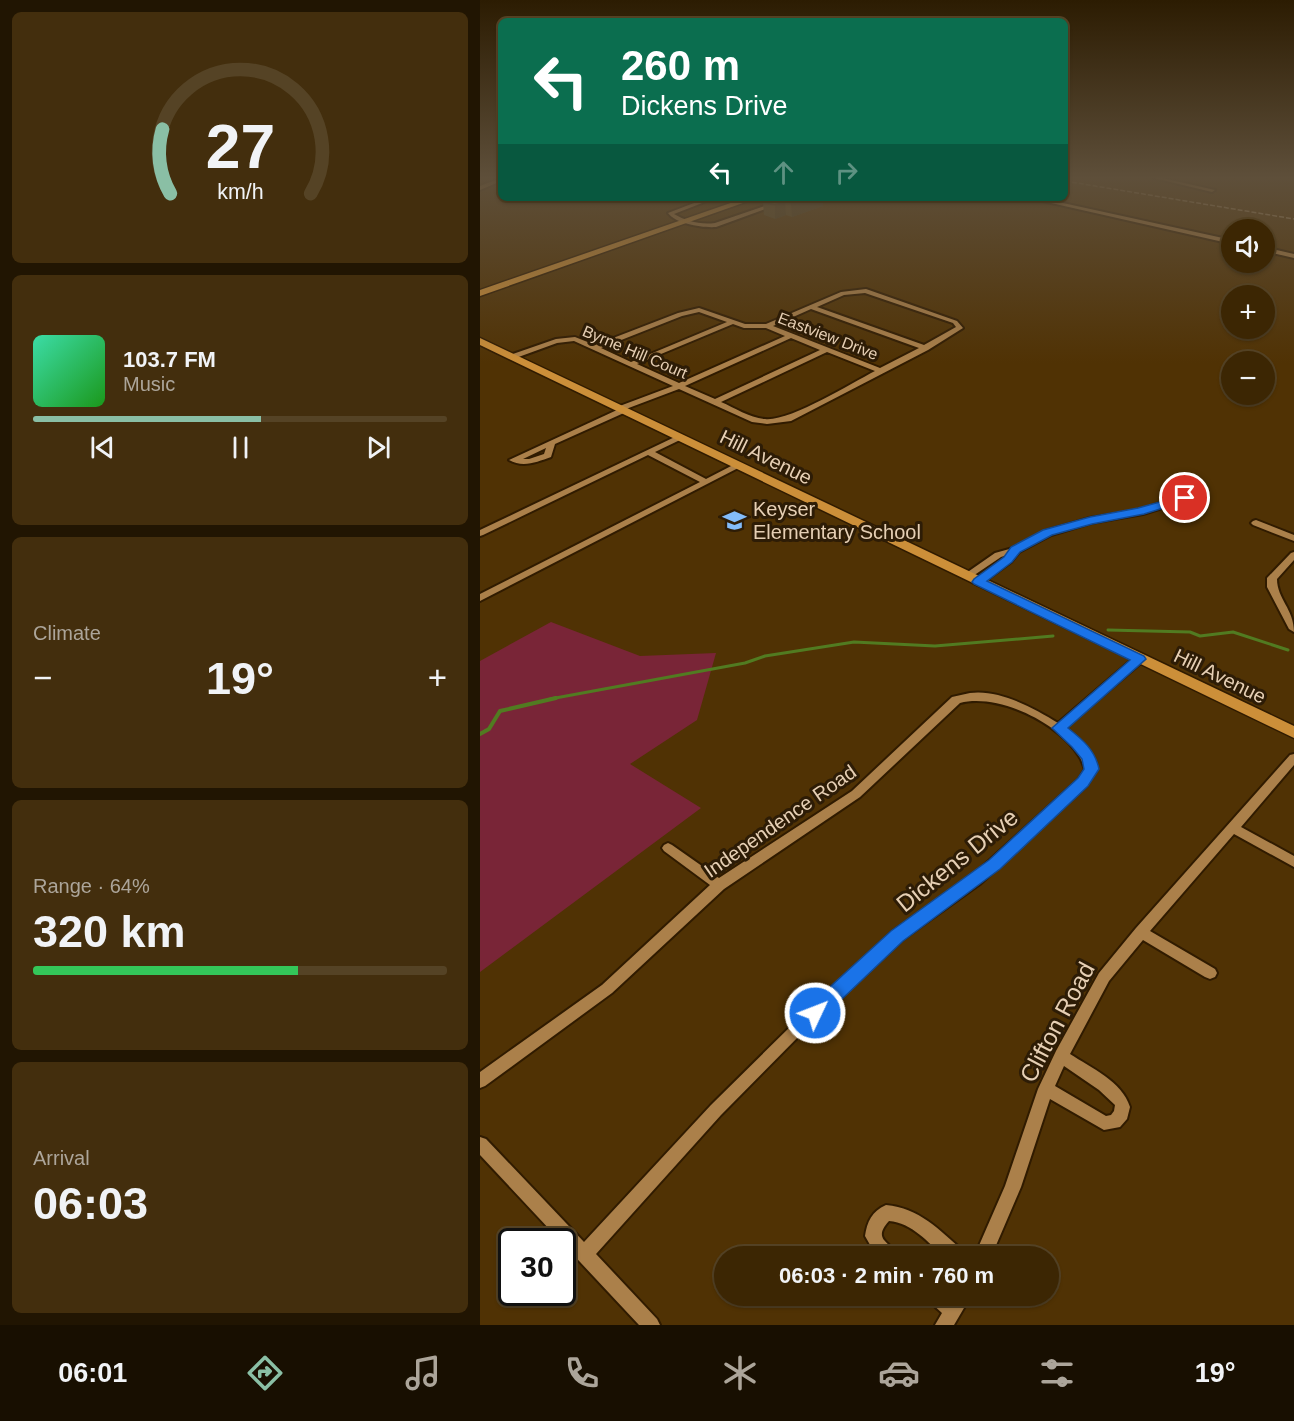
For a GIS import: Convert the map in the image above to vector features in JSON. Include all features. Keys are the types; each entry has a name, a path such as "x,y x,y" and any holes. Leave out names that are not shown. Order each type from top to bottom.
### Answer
{"main road":[{"path":"480,293 634,240"},
{"name":"Hill Avenue","path":"480,341 1294,734"}],"street":[{"path":"1275,252 1294,256"},
{"name":"Byrne Hill Court","path":"513,357 556,341 575,339 744,415 767,422 788,419 953,334 960,328 955,322 866,291 843,293 811,307"},
{"path":"767,326 811,307 925,348"},
{"name":"Eastview Drive","path":"595,348 688,311 709,312 744,326 767,326 881,371"},
{"path":"632,364 733,322"},
{"path":"551,443 790,336"},
{"path":"715,402 825,350"},
{"path":"480,533 679,437"},
{"path":"649,452 706,482"},
{"path":"480,598 738,466"},
{"path":"973,579 1008,560 1016,550 1048,533 1090,520 1140,512 1185,498"},
{"path":"1256,523 1294,538"},
{"path":"1293,626 1272,587 1272,578 1294,555"},
{"path":"1059,728 1139,659"},
{"name":"Independence Road","path":"480,1081 607,989 719,885 856,794 956,700 974,694 1005,700 1059,728"},
{"name":"Dickens Drive","path":"585,1254 716,1110 798,1028 897,936 975,881 1083,782 1091,769 1089,758 1077,743 1059,728"},
{"name":"Clifton Road","path":"987,1246 1013,1187 1061,1056 1104,977 1294,758"},
{"path":"1233,828 1294,862"},
{"path":"668,848 719,885"},
{"path":"1141,932 1210,974"},
{"path":"1047,1089 1104,1123 1115,1122 1121,1116 1122,1106 1116,1095 1061,1056"},
{"path":"480,1144 651,1325"},
{"path":"878,1246 873,1236 875,1225 886,1213 897,1212 910,1217 944,1246"}],"shaded area":[{"path":"551,622 640,656 716,653 697,720 630,764 701,808 480,972 480,661"}],"waterway":[{"path":"1108,630 1190,632 1200,636 1233,632 1288,650"},
{"path":"550,699 745,663 765,656 854,642 935,646 1053,636"},
{"path":"480,734 489,729 500,711 556,698"}],"place":[{"name":"Keyser Elementary School","path":"735,521"}],"route":[{"path":"815,1013 897,936 995,865 1083,782 1091,769 1089,758 1077,743 1059,728 1139,659 978,582 1008,560 1016,550 1048,533 1090,520 1140,512 1185,498"}]}
